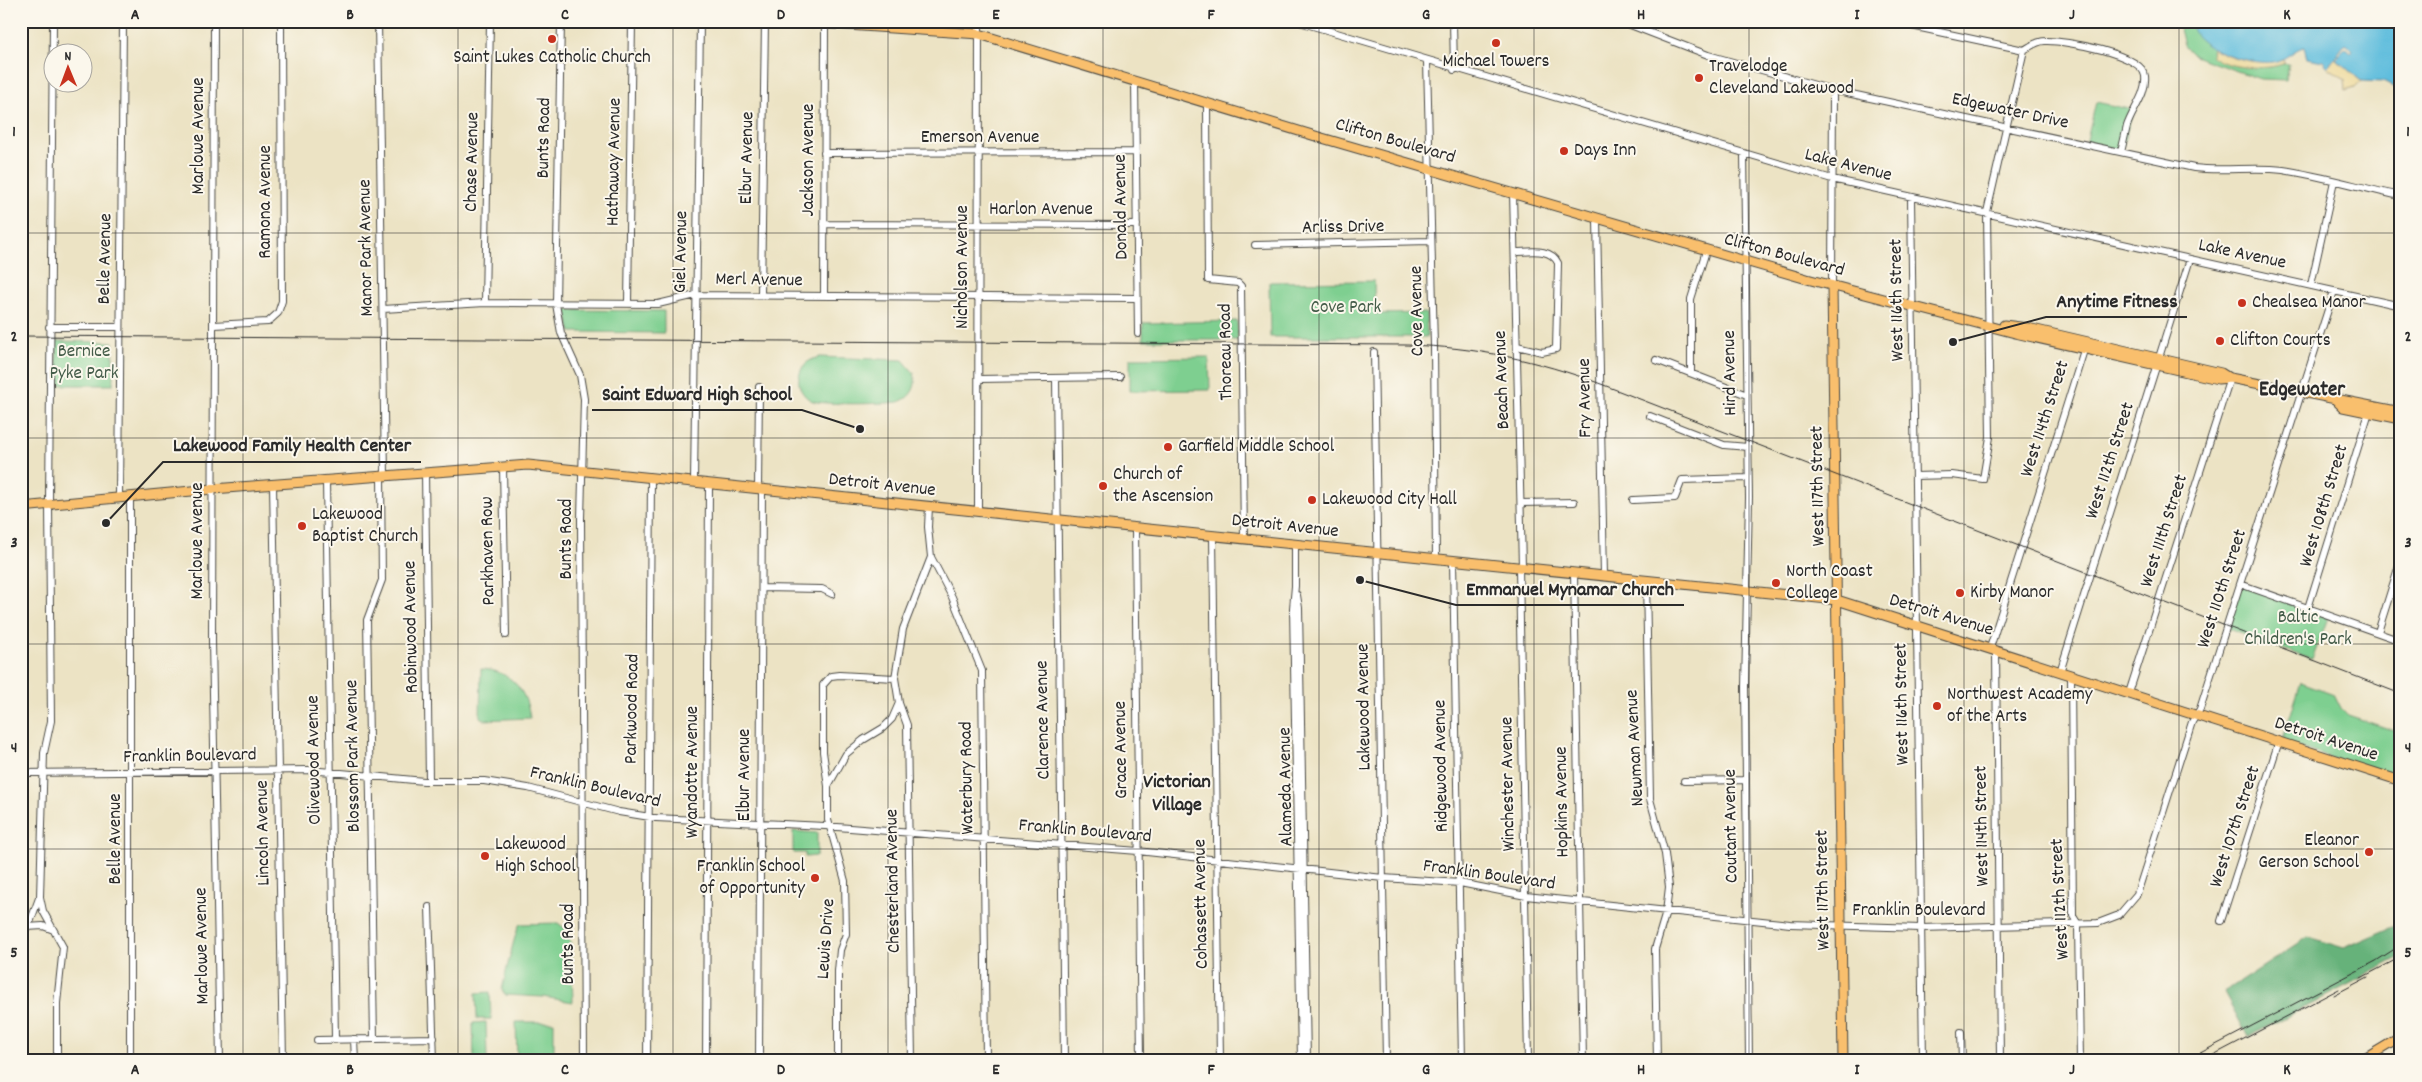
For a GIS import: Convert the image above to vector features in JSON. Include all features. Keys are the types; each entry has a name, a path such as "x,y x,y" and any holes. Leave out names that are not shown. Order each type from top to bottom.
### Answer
{"main road":[{"name":"Clifton Boulevard","path":"789,21 979,34 1597,219 1832,286 1913,307 2158,362 2221,373 2230,378 2401,412"},
{"name":"West 117th Street","path":"1832,286 1838,600 1843,1061"},
{"name":"Clifton Boulevard","path":"2336,400 2343,407 2401,419"},
{"name":"Detroit Avenue","path":"21,507 273,484 528,465 1838,600 2401,780"},
{"path":"2361,1061 2401,1037"}],"street":[{"path":"52,21 49,326 51,721 44,748 42,773 40,897 43,912 51,929 60,940 63,951 58,1003 57,1061"},
{"name":"Belle Avenue","path":"120,497 123,21"},
{"name":"Marlowe Avenue","path":"214,21 213,489 220,1061"},
{"name":"Ramona Avenue","path":"214,325 268,322 278,313 282,301 281,21"},
{"name":"Manor Park Avenue","path":"378,21 383,308 383,475"},
{"name":"Chase Avenue","path":"485,303 490,21"},
{"name":"Bunts Road","path":"562,21 556,304 562,333 577,365 582,384 584,1061"},
{"name":"Hathaway Avenue","path":"628,303 632,21"},
{"name":"Giel Avenue","path":"694,482 700,21"},
{"name":"Elbur Avenue","path":"761,295 765,21"},
{"name":"Nicholson Avenue","path":"978,512 979,21"},
{"name":"Lake Avenue","path":"1296,21 1454,70 1832,179 1911,198 1987,212 2401,306"},
{"path":"1453,21 1454,70"},
{"name":"Edgewater Drive","path":"1620,21 1708,55 1833,90 2007,126 2194,168 2284,170 2401,196"},
{"path":"1888,21 2024,50 2044,40 2063,42 2126,58 2144,72 2145,83 2127,126 2121,152"},
{"name":"Jackson Avenue","path":"824,296 825,23"},
{"path":"1915,476 1952,475 1983,478 1990,437 1987,212 2024,50"},
{"name":"Cove Avenue","path":"1427,61 1436,559"},
{"name":"Donald Avenue","path":"1135,81 1138,334"},
{"name":"West 117th Street","path":"1832,286 1833,90"},
{"name":"Thoreau Road","path":"1207,103 1208,280 1238,282 1241,286 1244,540"},
{"name":"Emerson Avenue","path":"824,153 1136,152"},
{"name":"Hird Avenue","path":"1744,154 1746,262 1744,310 1748,448 1747,591"},
{"path":"2312,285 2334,181"},
{"name":"Beach Avenue","path":"1513,193 1521,504 1520,567"},
{"name":"West 116th Street","path":"1911,198 1923,1061"},
{"name":"Fry Avenue","path":"1597,219 1604,576"},
{"name":"Harlon Avenue","path":"824,224 1137,225"},
{"name":"Arliss Drive","path":"1256,244 1431,241"},
{"path":"1691,373 1691,299 1706,251"},
{"path":"1515,252 1546,252 1557,260 1556,349 1546,352 1518,346"},
{"name":"West 112th Street","path":"2060,672 2190,259"},
{"name":"West 110th Street","path":"2136,894 2192,722 2196,716 2240,584 2300,392 2334,291"},
{"name":"Merl Avenue","path":"383,308 485,303 658,304 696,295 1137,298"},
{"path":"49,326 120,327"},
{"name":"West 114th Street","path":"2000,1061 1993,649 2086,345"},
{"name":"Lakewood Avenue","path":"1374,352 1386,1061"},
{"path":"1656,360 1747,395"},
{"path":"979,378 1120,377"},
{"name":"Clarence Avenue","path":"1056,378 1064,1061"},
{"name":"West 111th Street","path":"2129,693 2230,378"},
{"name":"Elbur Avenue","path":"759,387 762,588 759,1061"},
{"name":"West 108th Street","path":"2308,608 2370,412"},
{"path":"1650,416 1724,445 1748,448"},
{"name":"Parkhaven Row","path":"502,467 506,635"},
{"name":"Robinwood Avenue","path":"425,472 429,781"},
{"name":"Blossom Park Avenue","path":"374,1039 367,620 382,580 383,475"},
{"name":"Parkwood Road","path":"647,1061 647,816 651,478"},
{"path":"1633,500 1676,498 1682,480 1748,478"},
{"name":"Olivewood Avenue","path":"326,480 335,1039"},
{"name":"Lincoln Avenue","path":"273,484 283,1061"},
{"name":"Wyandotte Avenue","path":"706,1061 709,484"},
{"name":"Belle Avenue","path":"130,496 130,1061"},
{"path":"1521,504 1574,502"},
{"name":"Waterbury Road","path":"929,506 928,526 931,557 952,597 982,671 986,1061"},
{"name":"Grace Avenue","path":"1135,528 1141,1061"},
{"name":"Cohassett Avenue","path":"1213,536 1220,1061"},
{"name":"Alameda Avenue","path":"1295,545 1295,586 1299,608 1300,869 1307,1061"},
{"path":"899,703 895,678 903,629 931,557"},
{"path":"2378,632 2401,560"},
{"name":"Ridgewood Avenue","path":"1453,561 1462,1061"},
{"name":"Winchester Avenue","path":"1520,567 1528,1061"},
{"name":"Hopkins Avenue","path":"1574,572 1583,1061"},
{"name":"Newman Avenue","path":"1646,580 1650,799 1665,854 1669,887 1666,912 1655,949 1657,1061"},
{"path":"2240,584 2401,641"},
{"path":"762,588 822,589 832,594"},
{"name":"Coutant Avenue","path":"1747,591 1746,780 1750,1061"},
{"path":"828,786 825,764 823,685 830,676 839,675 895,678"},
{"name":"West 112th Street","path":"2071,676 2073,916 2078,924 2080,1061"},
{"name":"Lewis Drive","path":"838,1061 838,971 840,950 846,934 845,881 830,826 828,786 846,754 863,740 883,728 892,718 899,703"},
{"name":"Chesterland Avenue","path":"899,703 905,720 909,833 912,1061"},
{"path":"892,718 905,720"},
{"name":"West 107th Street","path":"2221,921 2279,741"},
{"path":"825,764 839,765"},
{"name":"Franklin Boulevard","path":"21,773 278,770 429,781 506,784 647,816 708,821 830,826 1138,851 1382,878 1460,884 1526,896 1580,903 1748,920 1842,926 1921,928 2098,924 2111,919 2126,909 2136,894"},
{"path":"1684,781 1746,780"},
{"path":"24,930 40,897"},
{"path":"429,907 434,1061"},
{"path":"24,930 43,926 51,929"},
{"name":"Alameda Avenue","path":"1301,1061 1303,988"},
{"path":"1961,1032 1962,1061"},
{"path":"317,1040 434,1038"},
{"path":"354,1039 355,1061"}],"green space":[{"path":"2178,21 2191,21 2191,25 2221,61 2237,66 2254,68 2289,64 2286,80 2260,79 2194,56 2184,45"},
{"path":"2096,102 2133,110 2121,152 2086,144"},
{"name":"Cove Park","path":"1374,281 1375,314 1426,313 1427,337 1270,337 1269,282"},
{"path":"566,310 664,311 664,333 571,332"},
{"path":"1237,321 1238,340 1143,340 1143,323"},
{"name":"Bernice Pyke Park","path":"56,341 113,342 113,385 55,385 57,379"},
{"path":"820,357 903,360 914,373 914,387 907,398 898,402 841,404 813,401 801,390 799,377 805,364"},
{"path":"1209,357 1210,390 1130,391 1130,358"},
{"name":"Baltic Children's Park","path":"2240,584 2329,615 2312,660 2226,627"},
{"path":"481,669 500,673 515,683 525,699 530,718 483,720 480,717"},
{"path":"2301,682 2334,694 2341,708 2348,715 2401,733 2401,764 2396,779 2282,742"},
{"path":"793,831 817,833 817,856 805,857 805,853 793,853"},
{"path":"558,923 567,930 571,946 573,1002 543,997 505,995 502,990 520,924"},
{"path":"2401,923 2401,957 2248,1037 2224,992 2308,937 2344,948"},
{"path":"490,992 491,1019 477,1019 476,993"},
{"path":"486,1022 487,1061 474,1061 473,1023"},
{"path":"516,1022 554,1022 554,1061 517,1061"}],"sand":[{"path":"2212,48 2246,60 2265,62 2283,59 2285,63 2277,66 2257,68 2236,66 2217,60 2211,55"},
{"path":"2335,58 2361,81 2355,87 2346,90 2345,79 2328,67"}],"water":[{"path":"2191,21 2401,21 2401,91 2383,82 2361,81 2336,59 2345,48 2351,53 2353,51 2345,44 2328,67 2323,61 2307,58 2304,47 2283,59 2273,62 2251,61 2223,53 2200,40 2193,31"}],"railway":[{"path":"21,336 1407,345 1481,352 1553,368 1601,384 2401,694"},
{"path":"2185,1061 2376,961 2401,945"},
{"path":"2361,978 2401,957"},
{"path":"2334,995 2368,977"},
{"path":"2202,1061 2339,989"}],"place":[{"name":"Saint Lukes Catholic Church","path":"552,39"},
{"name":"Michael Towers","path":"1496,43"},
{"name":"Travelodge Cleveland Lakewood","path":"1699,78"},
{"name":"Days Inn","path":"1564,151"},
{"name":"Chealsea Manor","path":"2242,303"},
{"name":"Clifton Courts","path":"2220,341"},
{"name":"Anytime Fitness","path":"1953,342"},
{"name":"Saint Edward High School","path":"860,429"},
{"name":"Garfield Middle School","path":"1168,447"},
{"name":"Church of the Ascension","path":"1103,486"},
{"name":"Lakewood City Hall","path":"1312,500"},
{"name":"Lakewood Family Health Center","path":"106,523"},
{"name":"Lakewood Baptist Church","path":"302,526"},
{"name":"Emmanuel Mynamar Church","path":"1360,580"},
{"name":"North Coast College","path":"1776,583"},
{"name":"Kirby Manor","path":"1960,593"},
{"name":"Northwest Academy of the Arts","path":"1937,706"},
{"name":"Eleanor Gerson School","path":"2369,852"},
{"name":"Lakewood High School","path":"485,856"},
{"name":"Franklin School of Opportunity","path":"815,878"}],"district":[{"name":"Edgewater","path":"2302,391"},
{"name":"Victorian Village","path":"1177,794"}]}
